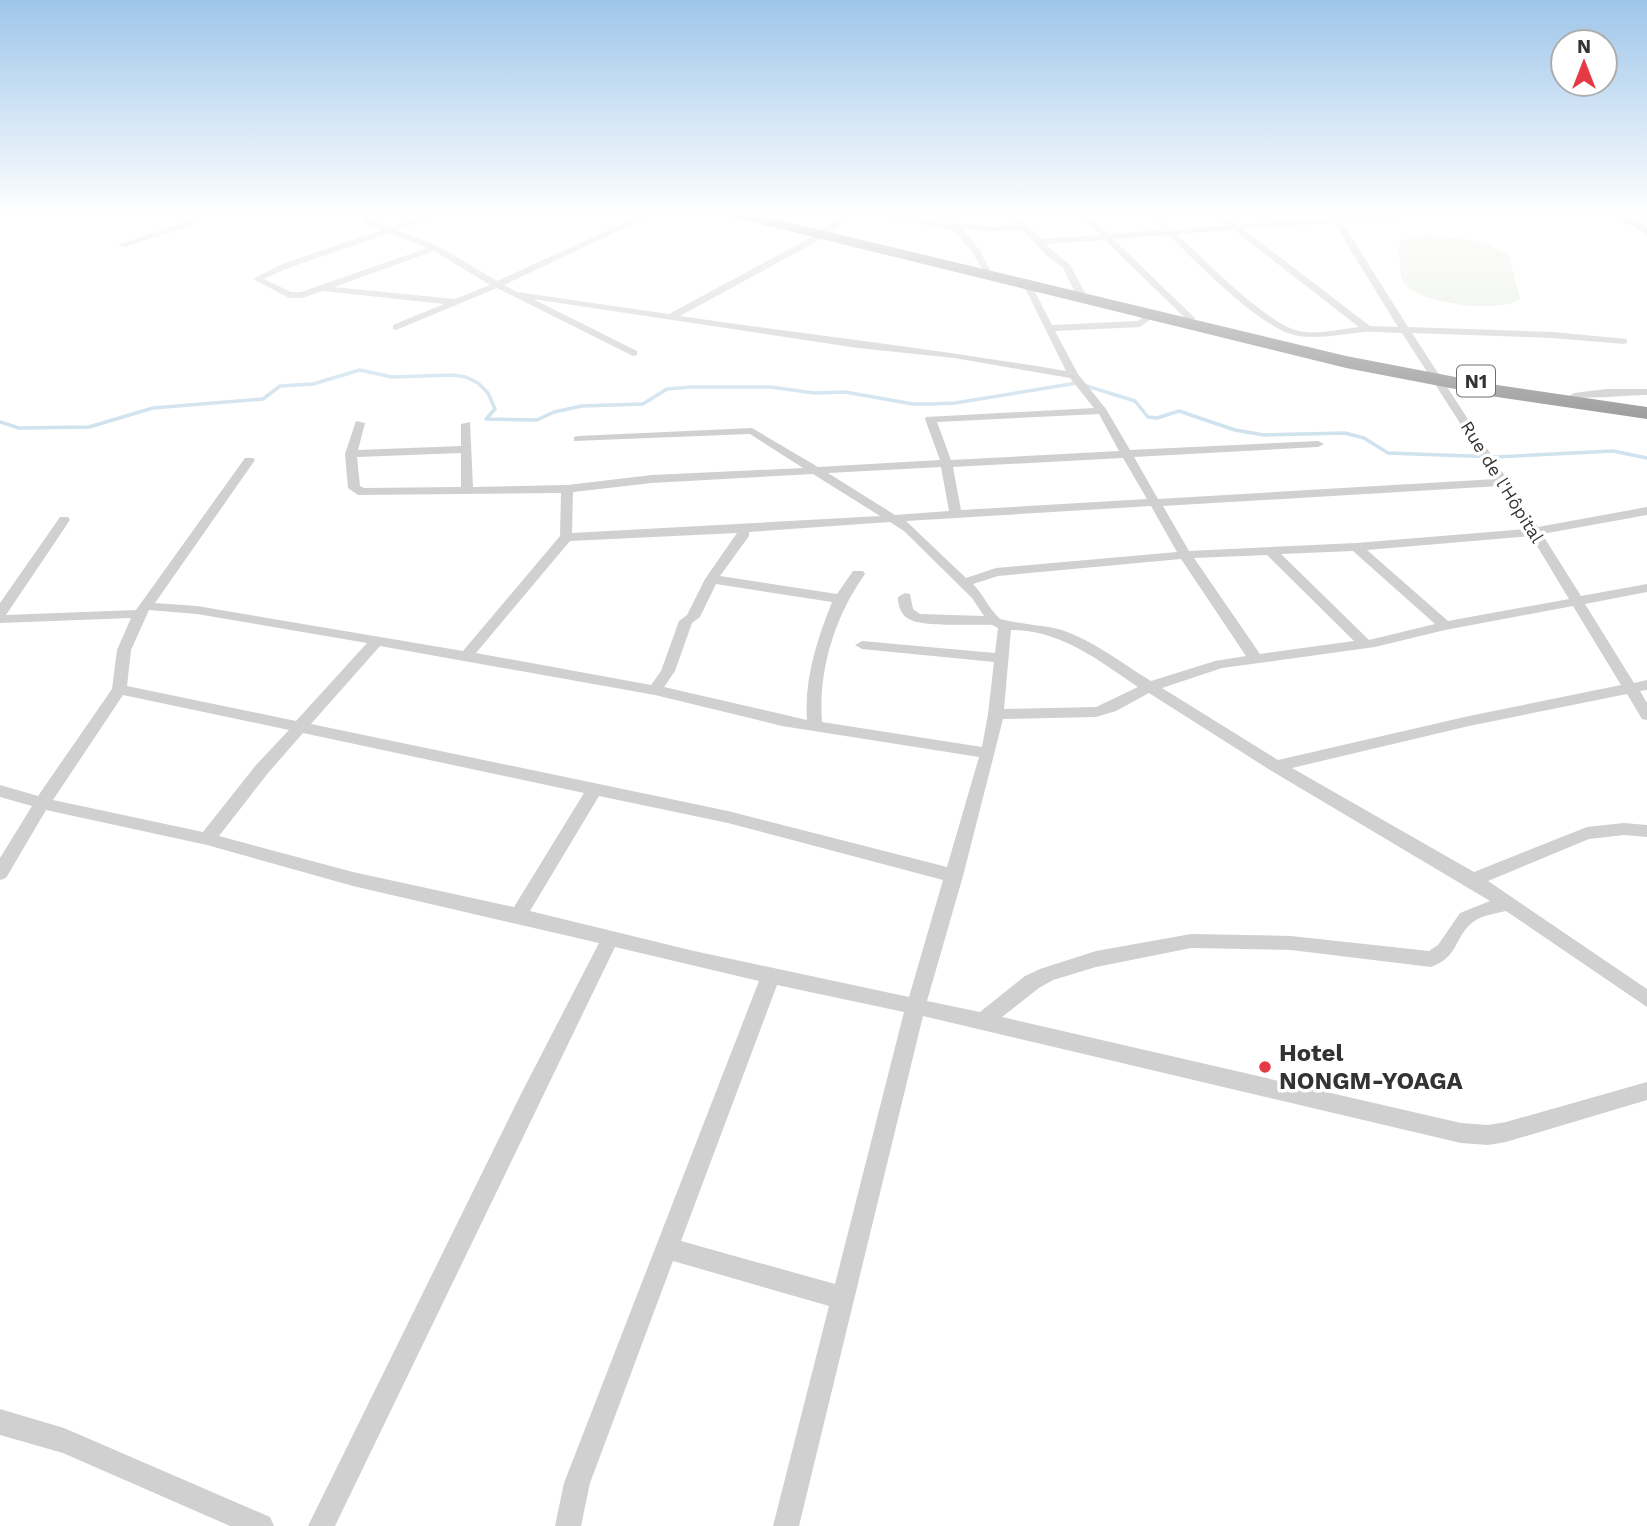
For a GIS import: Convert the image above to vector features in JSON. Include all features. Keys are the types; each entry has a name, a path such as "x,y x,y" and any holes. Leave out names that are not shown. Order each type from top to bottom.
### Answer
{"highway":[{"name":"N1","path":"1045,285 1434,376 1647,406"},
{"name":"N1","path":"1028,286 1150,316 1434,376 1647,413"}],"street":[{"path":"268,285 295,295 329,285"},
{"path":"396,327 496,285"},
{"path":"497,285 633,353"},
{"path":"672,316 729,285"},
{"path":"1076,285 1080,293"},
{"path":"1156,285 1192,320"},
{"path":"1233,285 1284,328 1307,333 1404,329 1574,336 1624,341"},
{"path":"1311,285 1368,329"},
{"name":"Rue de l'Hôpital","path":"1377,285 1488,457 1647,715"},
{"path":"1028,286 1073,375 1102,411 1185,555 1255,658"},
{"path":"321,288 456,302"},
{"path":"515,294 858,345 954,355 1073,375"},
{"path":"1049,328 1140,324 1150,316"},
{"path":"1574,396 1606,392 1647,392"},
{"path":"956,514 946,462 930,419 1102,411"},
{"path":"360,423 351,454 354,488 357,491 568,489 652,479 1318,443"},
{"path":"466,425 467,491"},
{"path":"578,439 752,430 893,518 918,537 929,551 984,603 1000,624 1002,658 996,714 988,752 915,1008 786,1526"},
{"path":"351,454 467,449"},
{"path":"0,873 42,803 119,689 124,650 143,610 249,460"},
{"path":"566,537 743,529 1502,482"},
{"path":"466,656 566,537 568,489"},
{"path":"963,583 996,572 1185,555 1356,547 1533,531 1647,511"},
{"path":"0,613 64,520"},
{"path":"655,690 668,671 686,621 693,617 712,579 744,536 743,529"},
{"path":"1356,547 1445,626"},
{"path":"1270,551 1365,643"},
{"path":"815,727 812,701 818,665 840,599 858,574"},
{"path":"712,579 840,599"},
{"path":"996,714 1096,712 1111,708 1149,687 1220,664 1365,643 1647,588"},
{"path":"905,597 904,606 908,613 916,618 1028,626 1058,633 1276,766 1473,880 1647,999"},
{"path":"0,619 143,610 197,610 655,690 815,727 988,752"},
{"path":"207,839 302,725 376,642"},
{"path":"862,645 1002,658"},
{"path":"1276,766 1469,721 1647,685"},
{"path":"119,689 302,725 728,817 954,876"},
{"path":"519,915 594,790"},
{"path":"0,791 42,803 207,839 353,878 1476,1135 1506,1132 1647,1091"},
{"path":"1473,880 1587,833 1624,829 1647,831"},
{"path":"983,1021 1032,982 1047,974 1096,960 1191,941 1291,943 1431,959 1448,948 1467,917 1508,904"},
{"path":"321,1526 611,937"},
{"path":"568,1526 577,1483 771,975"},
{"path":"667,1248 843,1298"},
{"path":"0,1422 64,1441 261,1526"}],"shaded area":[{"path":"1405,285 1517,285 1520,299 1496,306 1461,305 1414,292"}],"waterway":[{"path":"0,422 19,428 89,427 153,408 263,399 280,386 313,384 360,370 392,377 466,377 478,383 488,393 495,409 486,419 537,420 554,412 582,406 643,404 667,389 691,387 771,387 814,393 845,392 913,404 931,404 955,403 1077,383 1135,401 1148,417 1157,418 1179,411 1235,430 1264,435 1345,433 1364,438 1388,453 1496,457 1613,451 1647,458"}],"place":[{"name":"Hotel NONGM-YOAGA","path":"1265,1067"}]}
